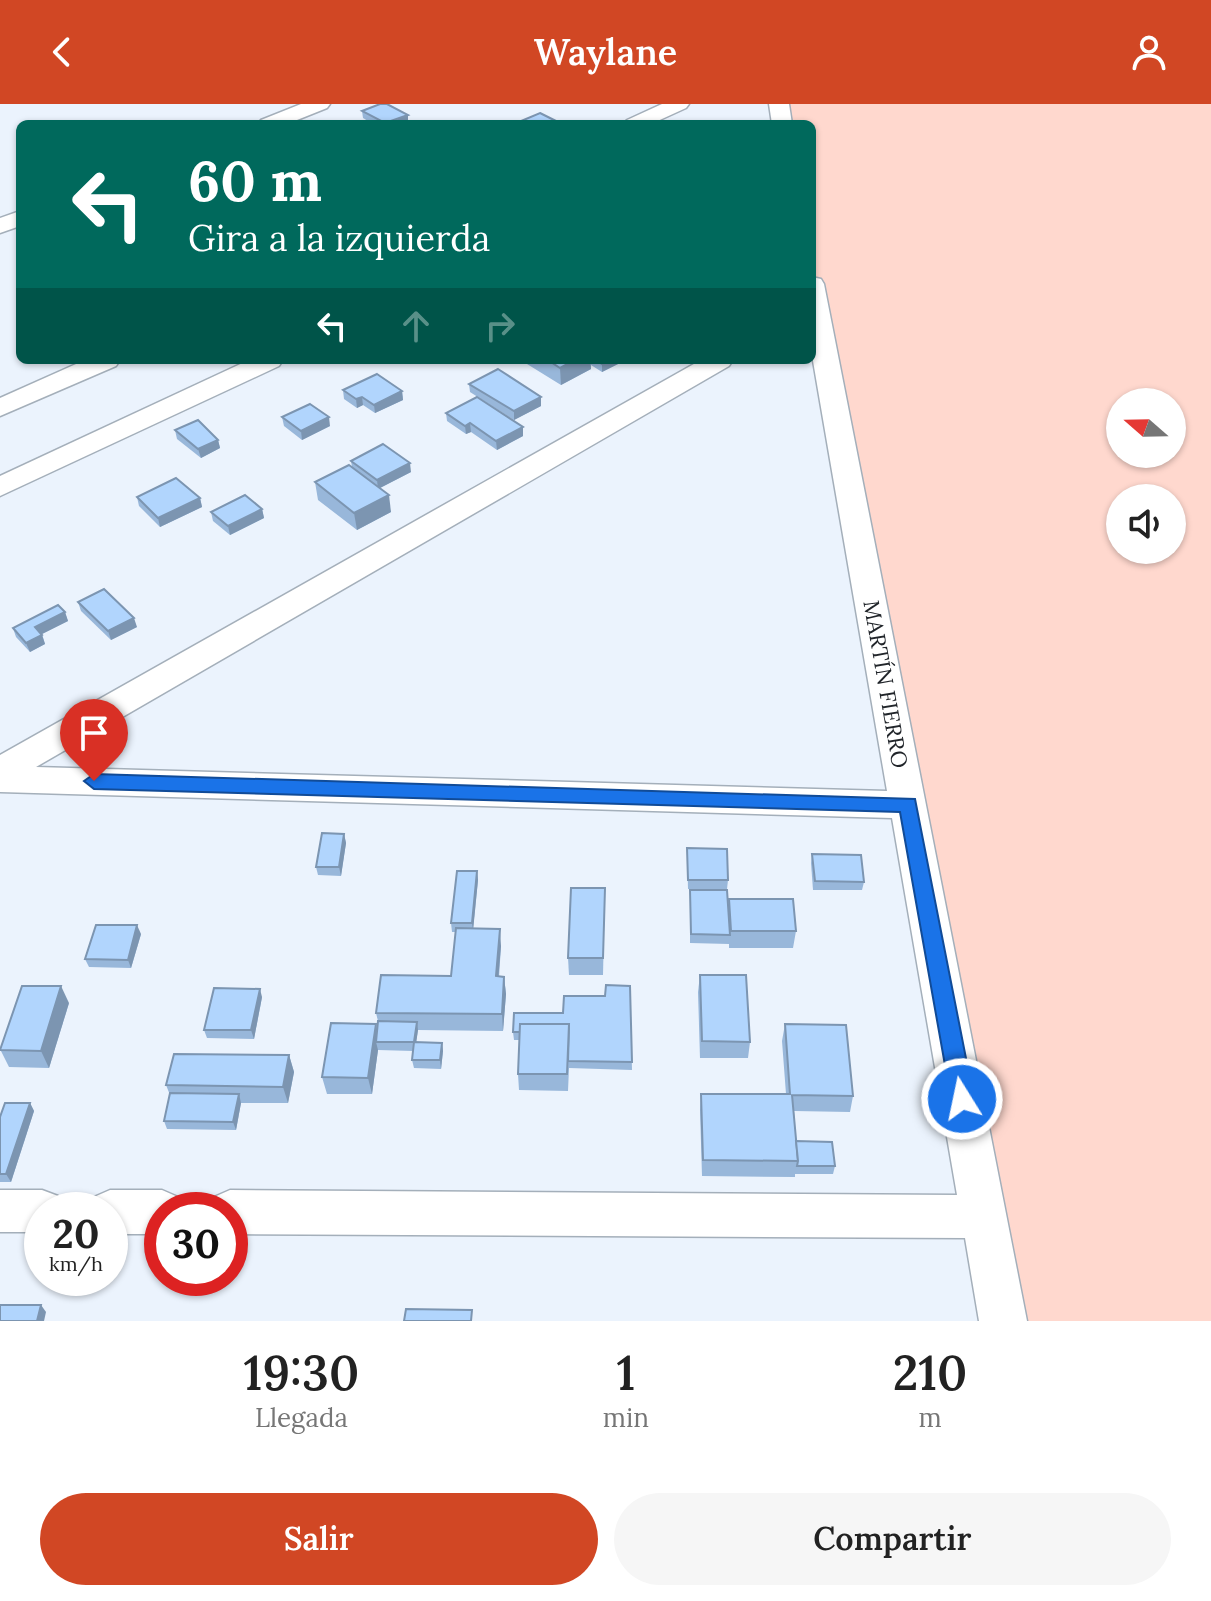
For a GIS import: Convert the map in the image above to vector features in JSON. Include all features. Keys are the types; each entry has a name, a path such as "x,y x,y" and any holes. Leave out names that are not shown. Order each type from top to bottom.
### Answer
{"street":[{"path":"278,120 320,104"},
{"path":"643,120 679,104"},
{"name":"MARTÍN FIERRO","path":"816,315 1003,1321"},
{"path":"0,408 98,364"},
{"path":"0,487 261,364"},
{"path":"0,771 713,364"},
{"path":"0,779 908,805"},
{"path":"0,1211 24,1211"},
{"path":"248,1212 984,1217"}],"shaded area":[{"path":"780,104 1211,104 1211,1321 1014,1321 816,291 816,120 783,120"}],"building":[{"path":"387,104 408,115 394,120 379,120 362,111"},
{"path":"540,113 554,120 523,120"},
{"path":"498,369 541,397 514,411 469,384"},
{"path":"377,374 402,391 374,405 362,397 356,399 343,390"},
{"path":"477,397 523,427 496,441 470,423 465,426 446,413"},
{"path":"310,404 329,417 301,431 282,417"},
{"path":"198,420 218,440 198,449 175,430"},
{"path":"383,444 410,463 377,480 351,461"},
{"path":"349,465 389,495 354,513 315,482"},
{"path":"176,478 200,498 158,518 137,497"},
{"path":"245,495 262,509 228,526 211,512"},
{"path":"104,589 134,618 108,631 78,602"},
{"path":"58,605 65,612 35,627 42,635 26,643 13,628"},
{"path":"322,833 344,834 339,867 316,867"},
{"path":"687,848 727,849 728,880 688,880"},
{"path":"812,854 861,855 864,882 815,881"},
{"path":"457,871 477,871 472,923 451,923"},
{"path":"571,888 605,888 603,958 568,958"},
{"path":"690,890 727,890 730,935 691,934"},
{"path":"729,899 793,899 796,931 731,931"},
{"path":"96,925 137,925 128,960 85,959"},
{"path":"456,928 500,929 496,976 504,977 502,1014 376,1013 381,975 451,976"},
{"path":"700,975 746,975 750,1042 702,1041"},
{"path":"606,985 630,986 632,1062 568,1061 569,1024 520,1024 520,1032 513,1032 514,1013 563,1013 564,996 605,996"},
{"path":"22,986 61,986 41,1051 0,1050"},
{"path":"214,988 260,989 251,1030 204,1030"},
{"path":"378,1021 417,1022 414,1042 376,1042"},
{"path":"331,1023 376,1024 368,1078 322,1077"},
{"path":"520,1024 569,1024 567,1074 518,1074"},
{"path":"785,1024 846,1025 853,1096 792,1095 798,1161 703,1160 701,1094 790,1094"},
{"path":"414,1042 442,1043 440,1060 412,1060"},
{"path":"174,1054 289,1055 283,1087 166,1085"},
{"path":"170,1093 239,1094 233,1122 164,1121"},
{"path":"5,1103 30,1103 6,1174 0,1174 0,1117"},
{"path":"796,1141 832,1142 835,1166 797,1166"},
{"path":"0,1305 41,1305 37,1321 0,1321"},
{"path":"406,1309 472,1310 471,1321 404,1321"}],"route":[{"path":"94,781 908,805 962,1099"}]}
